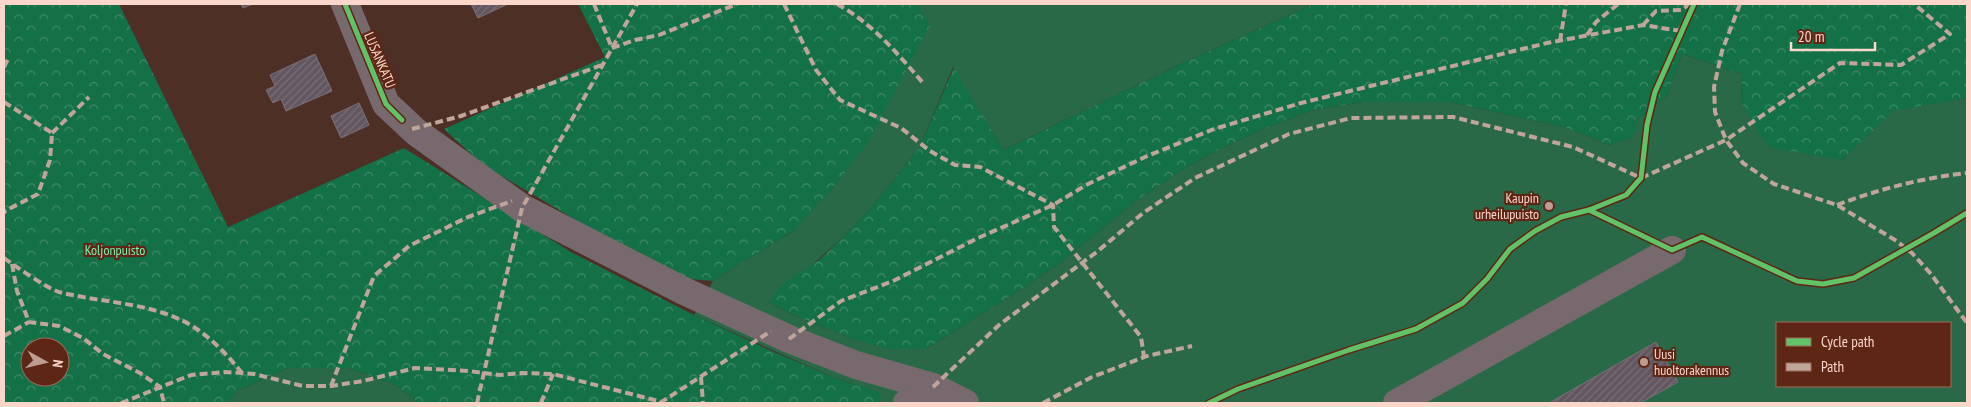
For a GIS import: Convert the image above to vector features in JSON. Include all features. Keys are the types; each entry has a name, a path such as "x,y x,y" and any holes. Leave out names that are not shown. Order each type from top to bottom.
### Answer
{"street":[{"name":"LUSANKATU","path":"344,4 386,104 402,120 433,145 522,208 684,291 790,339 847,362 933,387 965,403"},
{"path":"1402,402 1672,250"},
{"path":"907,403 933,387"}],"green space":[{"name":"Koljonpuisto","path":"4,4 119,4 228,227 404,148 571,252 694,315 774,352 835,378 879,392 880,400 874,403 419,403 397,386 349,368 288,368 237,391 228,403 4,403"},
{"path":"578,4 917,4 930,25 868,143 828,194 792,232 713,281 689,279 591,229 483,165 444,129 605,57"},
{"name":"Kaupin urheilupuisto","path":"916,4 1313,4 1178,65 1003,150 953,67 919,148 869,210 842,238 769,303 850,338 926,349 1022,289 1064,260 1136,201 1181,171 1208,155 1259,131 1310,111 1363,102 1450,102 1567,128 1609,145 1632,137 1639,118 1667,96 1682,54 1741,74 1742,103 1842,160 1893,110 1967,98 1967,403 874,403 879,400 878,392 835,378 694,315 713,281 792,232"},
{"path":"1313,4 1967,4 1967,98 1893,111 1842,160 1771,148 1759,133 1742,103 1741,74 1682,54 1667,96 1639,118 1633,137 1609,145 1567,128 1450,102 1363,102 1310,111 1259,131 1208,155 1181,171 1136,201 1064,260 1022,289 926,349 888,349 850,338 769,303 780,286 820,259 842,238 869,210 919,148 954,67 1003,150 1178,65"},
{"path":"288,368 349,368 397,386 419,403 228,403 237,391"}],"building":[{"path":"241,4 253,4 243,8"},
{"path":"471,4 508,4 478,18"},
{"path":"315,54 332,91 286,111 281,99 273,103 266,90 275,86 270,75"},
{"path":"359,103 369,125 341,138 331,116"},
{"name":"Uusi huoltorakennus","path":"1656,342 1678,382 1640,403 1549,403"}],"marked path":[{"path":"594,4 612,48"},
{"path":"477,403 522,208 637,4"},
{"path":"612,48 635,40 659,35 737,4"},
{"path":"784,4 816,70 840,100 901,128 930,151 955,165 980,167 1053,205 1054,227 1141,337 1144,357"},
{"path":"837,4 873,30 894,50 924,84"},
{"path":"1560,41 1566,4"},
{"path":"1587,35 1596,22 1618,4"},
{"path":"1643,25 1656,11 1681,10 1690,4"},
{"path":"1740,4 1722,51 1714,87 1715,112 1726,140 1743,163 1774,184 1837,205 1895,240 1912,253 1931,274 1967,323"},
{"path":"933,387 999,325 1098,251 1143,213 1195,178 1289,134 1351,118 1453,117 1573,147 1641,178 1726,140 1840,63 1901,65 1950,34 1914,4"},
{"path":"789,339 841,301 893,281 978,238 1053,205 1088,184 1145,157 1214,129 1301,103 1547,43 1643,25 1681,31"},
{"path":"4,67 8,59"},
{"path":"412,129 461,116 602,65"},
{"path":"52,133 89,97"},
{"path":"4,102 52,133 50,160 38,194 4,213"},
{"path":"1837,205 1901,185 1967,173"},
{"path":"331,386 374,276 409,246 468,217 512,201"},
{"path":"4,258 39,282 59,292 150,309 179,319 197,329 213,342 242,373"},
{"path":"12,264 17,291 29,322 59,326 83,338 103,354 140,373 160,387 164,403"},
{"path":"4,336 29,322"},
{"path":"660,403 771,331"},
{"path":"1043,403 1092,377 1147,356 1192,346"},
{"path":"121,403 191,375 225,372 242,373 254,374 303,386 331,386 363,381 415,368 500,375 522,373 553,374 662,402"},
{"path":"541,403 553,374"},
{"path":"701,377 703,403"}],"cycle path":[{"path":"345,4 386,104 402,120"},
{"path":"1209,403 1238,389 1349,350 1416,329 1463,303 1487,279 1510,249 1535,231 1561,217 1589,210 1626,195 1641,178 1647,125 1655,92 1694,4"},
{"path":"1589,210 1672,250 1702,237 1797,281 1823,284 1854,278 1967,213"}],"place":[{"name":"Kaupin urheilupuisto","path":"1549,206"},
{"name":"Uusi huoltorakennus","path":"1644,362"}]}
